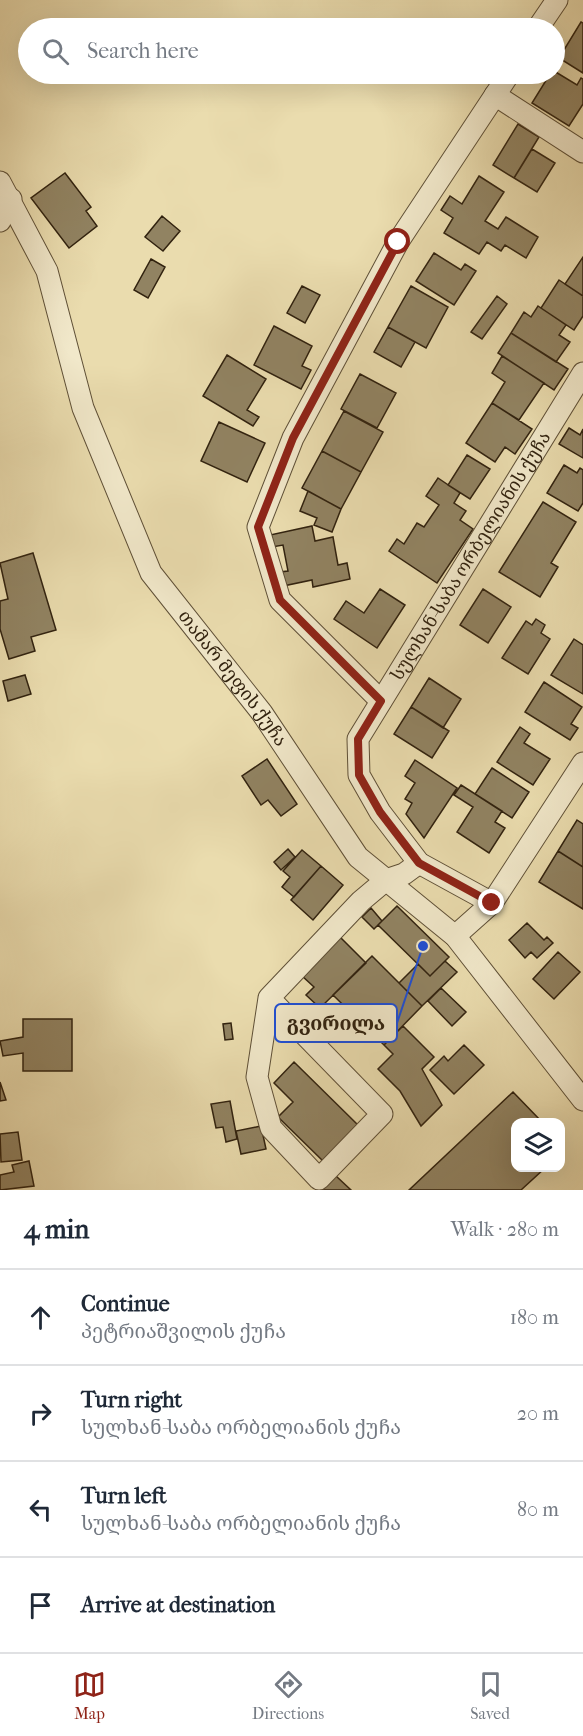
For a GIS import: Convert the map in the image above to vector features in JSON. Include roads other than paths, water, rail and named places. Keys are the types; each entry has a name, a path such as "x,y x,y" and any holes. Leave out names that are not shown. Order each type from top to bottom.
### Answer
{"street":[{"path":"545,18 557,0"},
{"path":"381,701 280,600 258,527 293,438 398,242 502,84"},
{"path":"495,95 583,152"},
{"path":"0,221 5,191"},
{"name":"თამარ მეფის ქუჩა","path":"5,191 47,271 83,408 151,573 262,713 358,857 455,936 583,1100"},
{"name":"სულხან-საბა ორბელიანის ქუჩა","path":"492,903 419,863 380,812 359,775 358,739 583,373"},
{"path":"455,936 492,903 583,762"},
{"path":"269,999 382,1114 319,1179 271,1128 268,1118 257,1077 269,999 361,901 386,880 404,874 419,863"}],"place":[{"name":"გვირილა","path":"423,946"}]}
